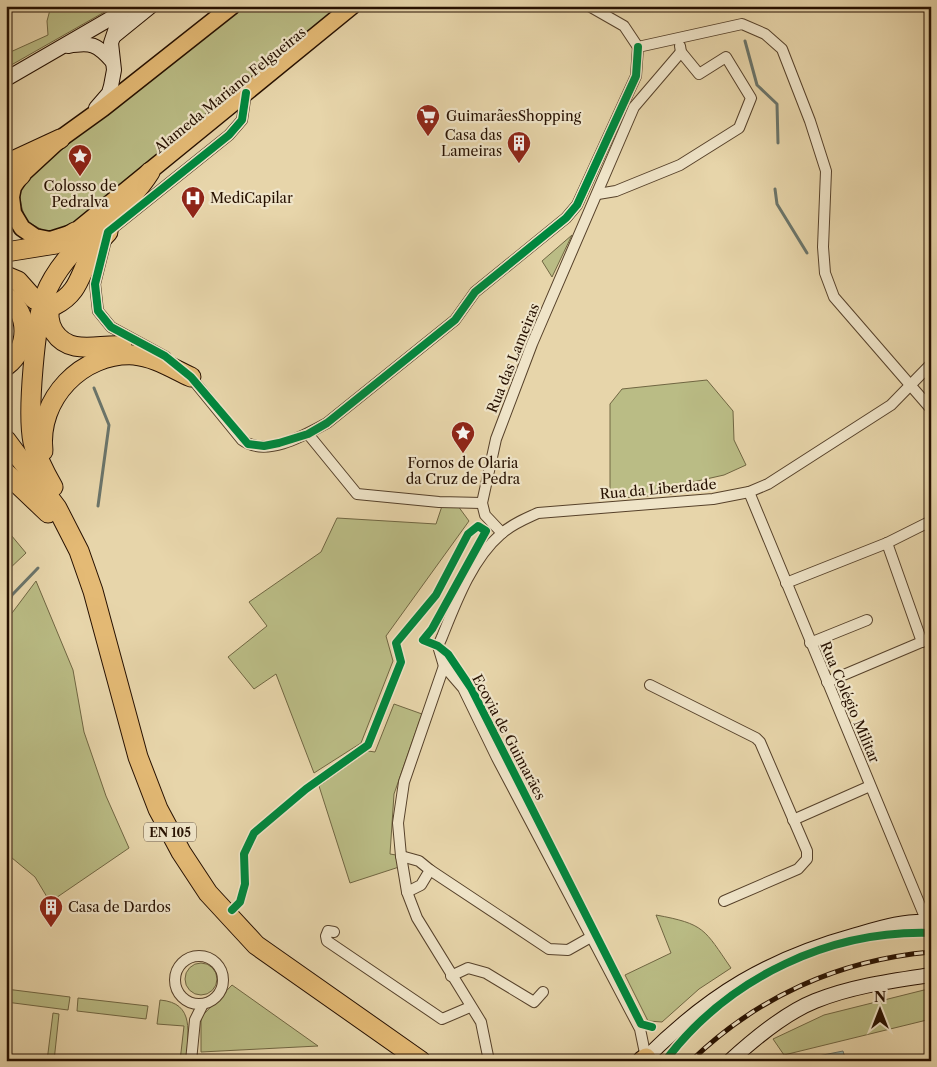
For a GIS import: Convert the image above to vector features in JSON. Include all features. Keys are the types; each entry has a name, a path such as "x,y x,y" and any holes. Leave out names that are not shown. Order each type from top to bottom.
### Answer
{"highway":[{"path":"6,188 14,169 60,139"},
{"path":"53,488 33,442 31,410 40,317 50,284 66,260 87,236 140,188 150,172"},
{"path":"6,252 56,244 75,232"},
{"path":"55,304 63,301 76,289 89,257 108,232"},
{"path":"66,260 50,301 48,316 52,329 61,341 78,348 132,347 165,356"},
{"path":"6,276 18,281 34,299"},
{"path":"6,296 20,312 24,329 21,349 6,366"},
{"path":"52,510 53,488 44,456 44,428 57,393 72,375 84,367 102,360 134,355 159,361 191,377"},
{"name":"EN 105","path":"6,440 79,551 93,591 138,757 158,809 181,852 208,893 256,945 421,1061"},
{"name":"EN 105","path":"6,457 52,510 74,570 127,761 148,814 171,858 199,900 250,954 398,1061"},
{"path":"6,473 52,510"}],"main road":[{"path":"114,36 151,6"},
{"path":"60,139 103,108 232,6"},
{"name":"Alameda Mariano Felgueiras","path":"14,169 11,198 13,213 22,228 36,237 50,240 75,232 353,7"},
{"path":"86,120 109,93 113,78 111,43 127,9"},
{"path":"6,79 127,9"},
{"path":"63,47 85,44 97,46 112,62"},
{"path":"644,1060 686,1021 739,982 760,970 824,944 884,927 929,922"},
{"path":"730,1061 758,1034 814,1001 873,983 931,975"}],"street":[{"path":"246,93 242,120 229,135 108,232 95,284 98,311 111,327 165,356 191,377 248,444 264,446 308,434 327,423 455,320 475,292 566,218 577,205 636,76 638,48 624,26 589,6"},
{"path":"638,48 742,24 765,34 782,49 810,120 826,171 823,246 825,273 834,297 931,409"},
{"path":"598,194 616,191 680,165 739,128 751,98 726,57 699,74 681,52 682,37"},
{"name":"Rua das Lameiras","path":"482,503 496,439 553,296 634,107 681,52"},
{"name":"Rua da Liberdade","path":"444,666 438,646 468,580 489,546 502,533 518,522 538,513 713,499 749,492 768,484 891,405 931,364"},
{"path":"308,434 357,494 439,502 482,503 484,515 502,533"},
{"name":"Rua Colégio Militar","path":"749,492 810,643 929,922"},
{"path":"786,583 887,543 931,521"},
{"path":"827,682 926,640 887,543"},
{"path":"810,643 867,620"},
{"path":"444,666 404,782 398,823 401,856 407,892 416,918 481,1022 489,1061"},
{"path":"444,666 463,688 497,758 640,1029 644,1060"},
{"path":"650,686 756,738 764,748 807,851 807,859 803,865 724,901"},
{"path":"793,820 870,786"},
{"path":"401,856 418,860 430,870 549,949 568,950 591,937"},
{"path":"407,892 421,885 430,870"},
{"path":"334,932 328,931 326,941 442,1019 470,1007"},
{"path":"192,1061 195,1020 203,1004 217,996 223,981 218,966 205,957 190,958 179,968 176,974 177,990 187,1001 195,1020"},
{"path":"451,976 468,968 486,973 534,1002 543,992"},
{"path":"187,1001 203,1004"}],"green space":[{"path":"51,6 115,6 6,68 6,54 48,35 47,21"},
{"path":"242,6 342,6 75,224 48,233 26,221 20,197 21,191 27,180 39,167"},
{"path":"572,235 552,277 542,261"},
{"path":"707,380 733,411 734,440 746,465 724,475 693,482 693,492 610,499 610,404 622,389"},
{"path":"442,506 458,506 469,521 386,636 393,661 361,743 314,773 276,674 254,689 228,657 267,626 249,602 321,552 337,518 436,524"},
{"path":"6,529 26,553 6,572"},
{"path":"36,581 73,670 84,732 106,796 129,848 50,902 35,877 6,853 6,621"},
{"path":"394,704 422,714 394,794 390,854 396,855 399,867 350,883 319,786 368,751 375,752"},
{"path":"656,915 685,922 702,930 731,968 699,989 662,1022 648,1021 625,975 671,953"},
{"path":"201,963 207,964 212,968 216,973 216,985 212,990 207,994 201,995 195,994 190,990 186,985 185,979 186,973 190,968 195,964"},
{"path":"232,985 318,1046 201,1052 201,1017"},
{"path":"6,989 70,997 68,1010 6,1002"},
{"path":"924,990 931,990 931,1019 784,1055 773,1039 824,1015"},
{"path":"78,998 148,1006 146,1019 77,1011"},
{"path":"160,1000 171,1002 184,1013 188,1030 187,1061 180,1061 184,1026 157,1024"},
{"path":"53,1013 59,1014 54,1061 47,1061"}],"water":[{"path":"843,1051 846,1061 820,1061 818,1056"}],"waterway":[{"path":"640,6 665,10"},
{"path":"745,41 757,85 777,104 778,143"},
{"path":"775,189 777,204 807,253"},
{"path":"94,388 109,425 98,506"},
{"path":"6,611 12,595 38,568"}],"railway":[{"path":"691,1061 716,1038 743,1018 772,1000 801,986 832,973 864,963 897,956 931,952"}],"cycle path":[{"path":"246,93 242,120 229,135 108,232 95,284 98,311 111,327 165,356 191,377 248,444 264,446 308,434 327,423 455,320 475,292 566,218 577,205 636,76 638,47"},
{"name":"Ecovia de Guimarães","path":"232,910 240,902 245,884 244,854 254,833 306,789 368,745 401,662 396,643 436,595 468,534 478,526 486,531 432,629 423,640 438,646 448,654 471,688 641,1024 652,1027"},
{"path":"669,1056 694,1028 722,1003 753,982 785,964 820,950 856,940 893,934 931,933"}],"place":[{"name":"GuimarãesShopping","path":"428,137"},
{"name":"Casa das Lameiras","path":"519,164"},
{"name":"Colosso de Pedralva","path":"80,177"},
{"name":"MediCapilar","path":"193,219"},
{"name":"Fornos de Olaria da Cruz de Pedra","path":"463,454"},
{"name":"Casa de Dardos","path":"51,928"}]}
